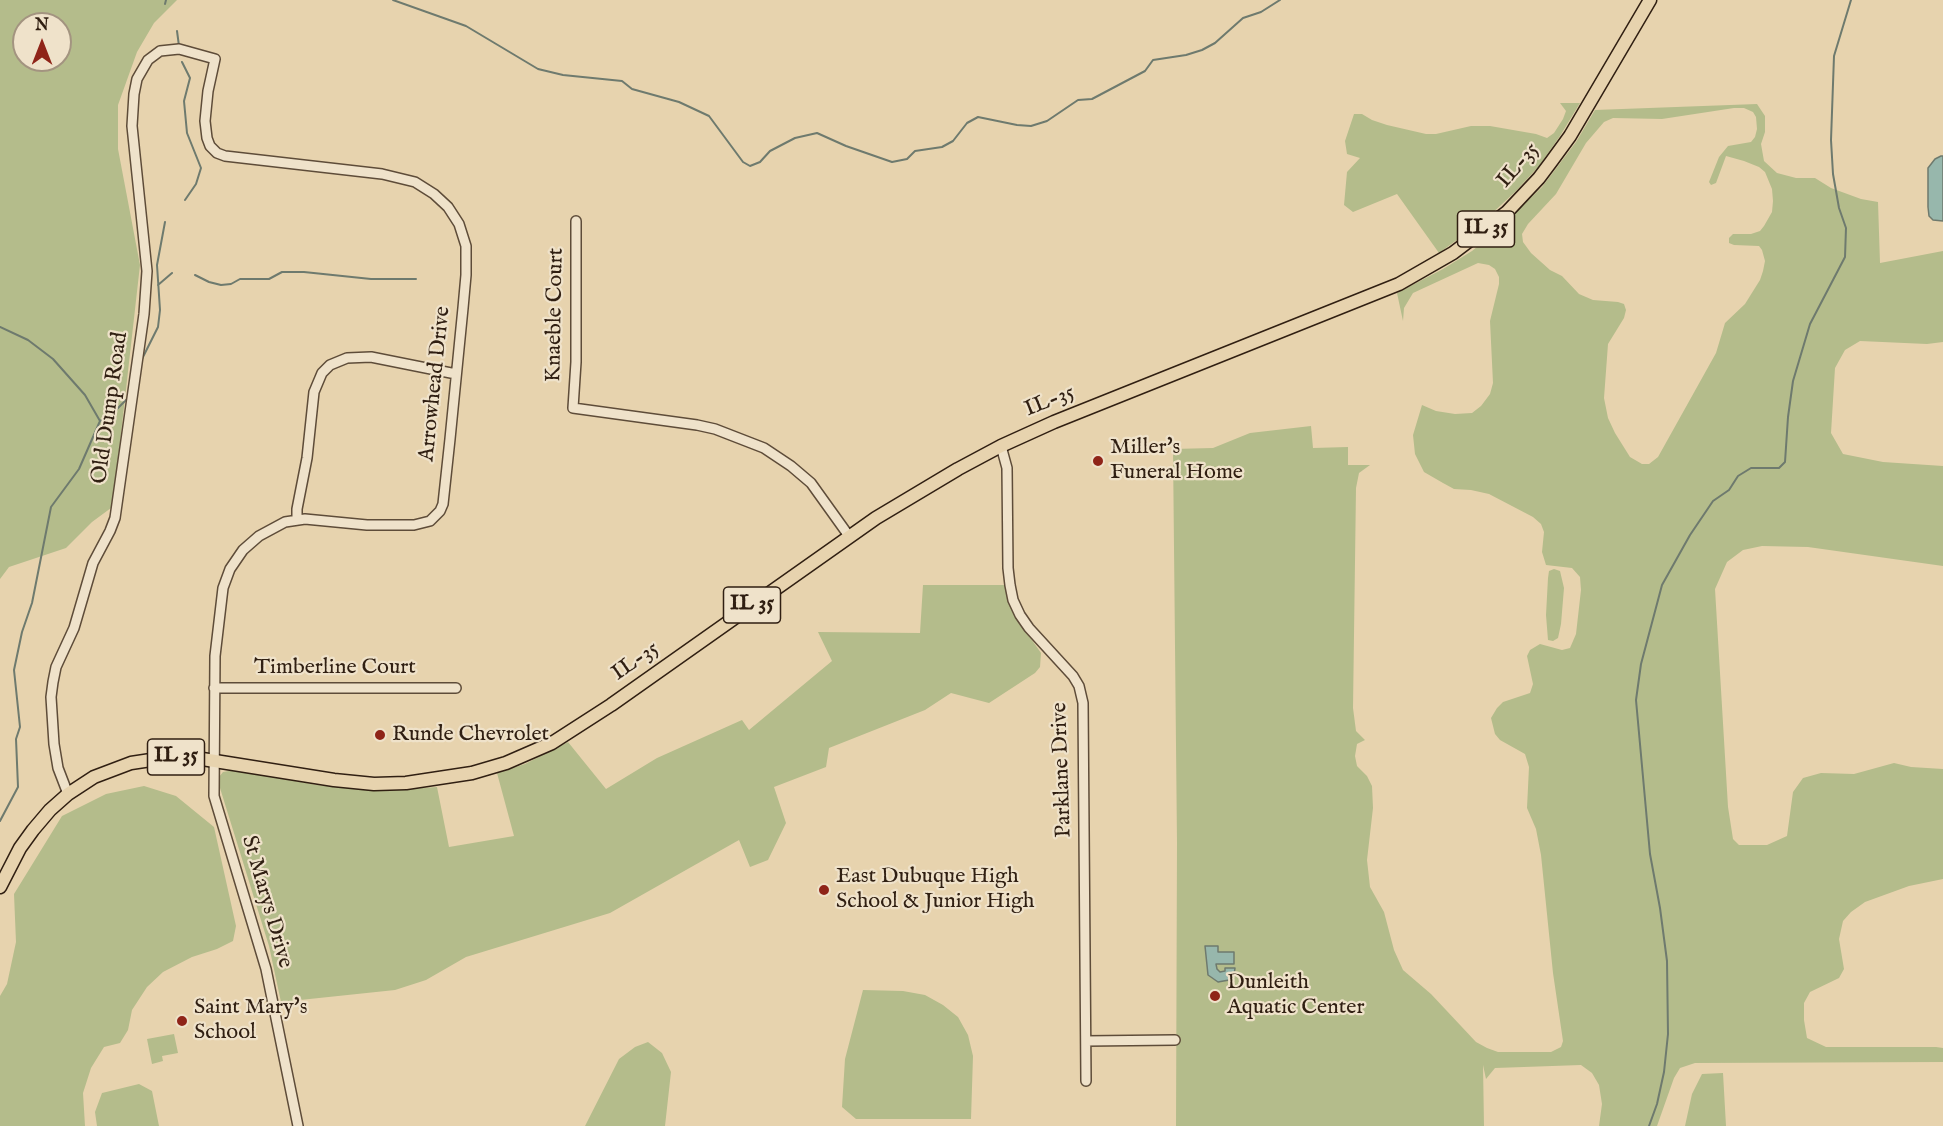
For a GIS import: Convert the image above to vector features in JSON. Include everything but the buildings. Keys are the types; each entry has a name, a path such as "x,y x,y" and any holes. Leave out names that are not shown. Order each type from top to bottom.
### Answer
{"main road":[{"name":"IL-35","path":"213,760 334,780 374,784 406,783 472,773 506,763 552,743 611,705 849,536 931,483 1001,446 1054,422 1399,284 1454,254 1507,212 1545,170 1570,136 1650,0"},
{"name":"IL 35","path":"0,887 20,848 50,810 68,794 94,777 120,766 141,761 179,757 213,760"}],"street":[{"name":"Old Dump Road","path":"68,794 58,768 54,744 51,697 53,682 59,660 74,628 93,563 115,518 144,314 147,271 132,126 134,93 139,73 153,55 170,49 188,51"},
{"name":"Arrowhead Drive","path":"188,51 215,59 208,91 205,121 207,138 210,146 217,153 225,156 382,174 415,182 434,194 448,207 459,224 466,246 466,276 443,504 430,521 414,525 367,525 297,519 285,522 259,536 243,550 230,569 223,588 218,620 214,656 213,760"},
{"name":"Knaeble Court","path":"576,221 576,362 573,408 697,425 715,429 764,448 811,483 849,536"},
{"path":"297,519 307,458 314,392 322,372 330,365 347,358 371,357 456,374"},
{"name":"Parklane Drive","path":"1001,446 1007,468 1008,568 1013,600 1029,628 1073,676 1079,686 1083,703 1086,1081"},
{"name":"Timberline Court","path":"214,688 456,688"},
{"name":"St Marys Drive","path":"213,760 214,796 266,969 298,1126"},
{"path":"1086,1041 1175,1040"}],"green space":[{"path":"0,0 177,0 154,23 137,52 118,105 118,149 140,265 111,508 92,522 66,548 9,567 0,579"},
{"path":"1560,103 1580,103 1539,166 1487,218 1439,253 1397,194 1353,212 1344,205 1347,172 1360,158 1347,154 1345,141 1354,114 1362,114 1387,125 1426,134 1471,126 1490,126 1547,138 1554,133 1566,111"},
{"path":"1757,104 1765,116 1765,132 1761,144 1764,161 1777,173 1796,178 1815,178 1831,188 1861,199 1878,202 1880,263 1943,251 1943,342 1927,344 1860,341 1845,350 1835,368 1831,433 1843,454 1883,462 1943,466 1943,566 1808,547 1762,546 1743,550 1727,562 1715,589 1728,807 1733,839 1739,845 1767,845 1787,836 1793,792 1803,778 1821,773 1854,774 1894,763 1911,767 1943,769 1943,879 1909,886 1865,902 1851,912 1843,921 1839,939 1844,969 1839,978 1810,992 1804,1003 1804,1020 1807,1038 1826,1047 1936,1047 1943,1048 1943,1062 1695,1063 1680,1068 1674,1078 1657,1126 1599,1126 1602,1104 1599,1085 1592,1073 1581,1065 1495,1068 1486,1079 1483,1065 1484,1126 1176,1126 1177,843 1173,449 1213,448 1250,433 1311,426 1313,448 1348,447 1348,465 1370,465 1359,473 1356,488 1353,708 1356,731 1365,740 1357,744 1355,756 1357,766 1367,776 1372,786 1373,808 1367,860 1370,887 1384,912 1394,950 1403,970 1431,994 1476,1042 1487,1048 1498,1052 1551,1052 1561,1047 1563,1041 1553,973 1541,855 1536,829 1527,808 1529,767 1525,754 1500,740 1495,734 1491,718 1503,702 1530,693 1533,684 1527,656 1530,650 1540,644 1562,650 1570,648 1576,634 1581,590 1580,577 1572,568 1546,565 1542,552 1544,532 1541,524 1533,517 1489,494 1454,489 1424,472 1415,454 1413,435 1422,405 1436,411 1455,414 1472,413 1490,394 1493,383 1490,321 1499,284 1499,277 1495,269 1478,263 1413,293 1404,308 1403,321 1397,293 1472,251 1495,232 1542,187 1576,142 1595,110","holes":["1744,108 1753,112 1756,117 1755,137 1751,142 1728,146 1719,157 1709,182 1711,185 1716,183 1726,156 1759,167 1765,172 1772,189 1772,212 1760,231 1751,234 1733,234 1729,238 1729,243 1734,245 1759,246 1765,261 1763,271 1745,304 1725,323 1716,353 1658,457 1649,464 1642,464 1630,457 1615,433 1608,418 1604,398 1608,344 1624,318 1626,310 1624,304 1593,300 1579,294 1562,276 1550,270 1531,253 1523,242 1522,234 1528,224 1556,194 1586,143 1604,122 1613,118 1662,119"]},
{"path":"1554,569 1560,571 1564,588 1561,624 1558,638 1553,641 1548,640 1546,615 1549,571"},
{"path":"923,585 1005,585 1008,601 1015,616 1041,653 1040,667 1035,673 989,703 951,693 925,710 829,748 826,767 774,787 786,823 768,860 750,867 739,840 610,913 466,957 426,980 395,990 281,1002 269,946 220,788 219,777 223,772 234,770 317,785 366,790 437,787 449,847 514,836 497,773 525,764 568,742 606,789 657,758 742,720 749,730 832,661 818,632 920,633"},
{"path":"144,786 176,796 214,827 236,926 233,941 192,957 163,972 147,987 132,1010 128,1030 120,1043 104,1047 91,1068 83,1093 85,1126 0,1126 0,996 7,984 16,942 14,894 62,816 106,794"},
{"path":"863,990 903,991 925,995 958,1017 968,1035 973,1056 971,1119 856,1119 842,1107 845,1059"},
{"path":"174,1034 178,1053 162,1056 163,1061 152,1064 147,1039"},
{"path":"648,1042 662,1053 671,1072 665,1126 585,1126 619,1059 635,1047"},
{"path":"1723,1073 1726,1126 1685,1126 1692,1094 1702,1074"},
{"path":"139,1084 152,1091 159,1126 97,1126 95,1112 102,1093"}],"water":[{"path":"1943,156 1943,221 1933,220 1929,216 1928,207 1928,168 1935,159"},
{"path":"1205,946 1218,946 1218,952 1234,952 1234,964 1216,964 1220,972 1225,971 1225,968 1235,968 1234,975 1229,980 1218,982 1208,975"}],"waterway":[{"path":"165,4 166,0"},
{"path":"393,0 466,26 538,69 563,75 622,81 632,89 679,102 709,116 743,162 750,166 760,162 770,151 795,138 817,133 892,162 907,159 915,151 942,147 953,141 967,123 978,117 1031,126 1047,121 1078,100 1092,99 1145,71 1153,60 1202,50 1215,43 1243,18 1261,12 1280,0"},
{"path":"1649,1126 1657,1104 1664,1072 1668,1034 1667,961 1650,854 1636,700 1641,664 1662,585 1690,535 1713,501 1729,490 1738,476 1751,468 1779,468 1785,462 1793,381 1810,324 1845,257 1846,228 1839,208 1833,174 1831,140 1834,56 1851,0"},
{"path":"177,31 179,46"},
{"path":"182,62 190,78 184,101 187,133 201,168 196,184 185,200"},
{"path":"141,361 158,327 160,310 157,265 165,222"},
{"path":"195,275 221,285 231,284 240,279 269,279 282,272 371,279 416,279"},
{"path":"158,285 172,273"},
{"path":"0,327 28,340 53,359 85,395 100,421"},
{"path":"0,821 18,787 16,739 20,727 14,670 22,632 32,603 51,507 79,469 100,421 109,417 127,399"}],"place":[{"name":"Miller's Funeral Home","path":"1098,461"},
{"name":"Runde Chevrolet","path":"380,735"},
{"name":"East Dubuque High School & Junior High","path":"824,890"},
{"name":"Dunleith Aquatic Center","path":"1215,996"},
{"name":"Saint Mary's School","path":"182,1021"}]}
